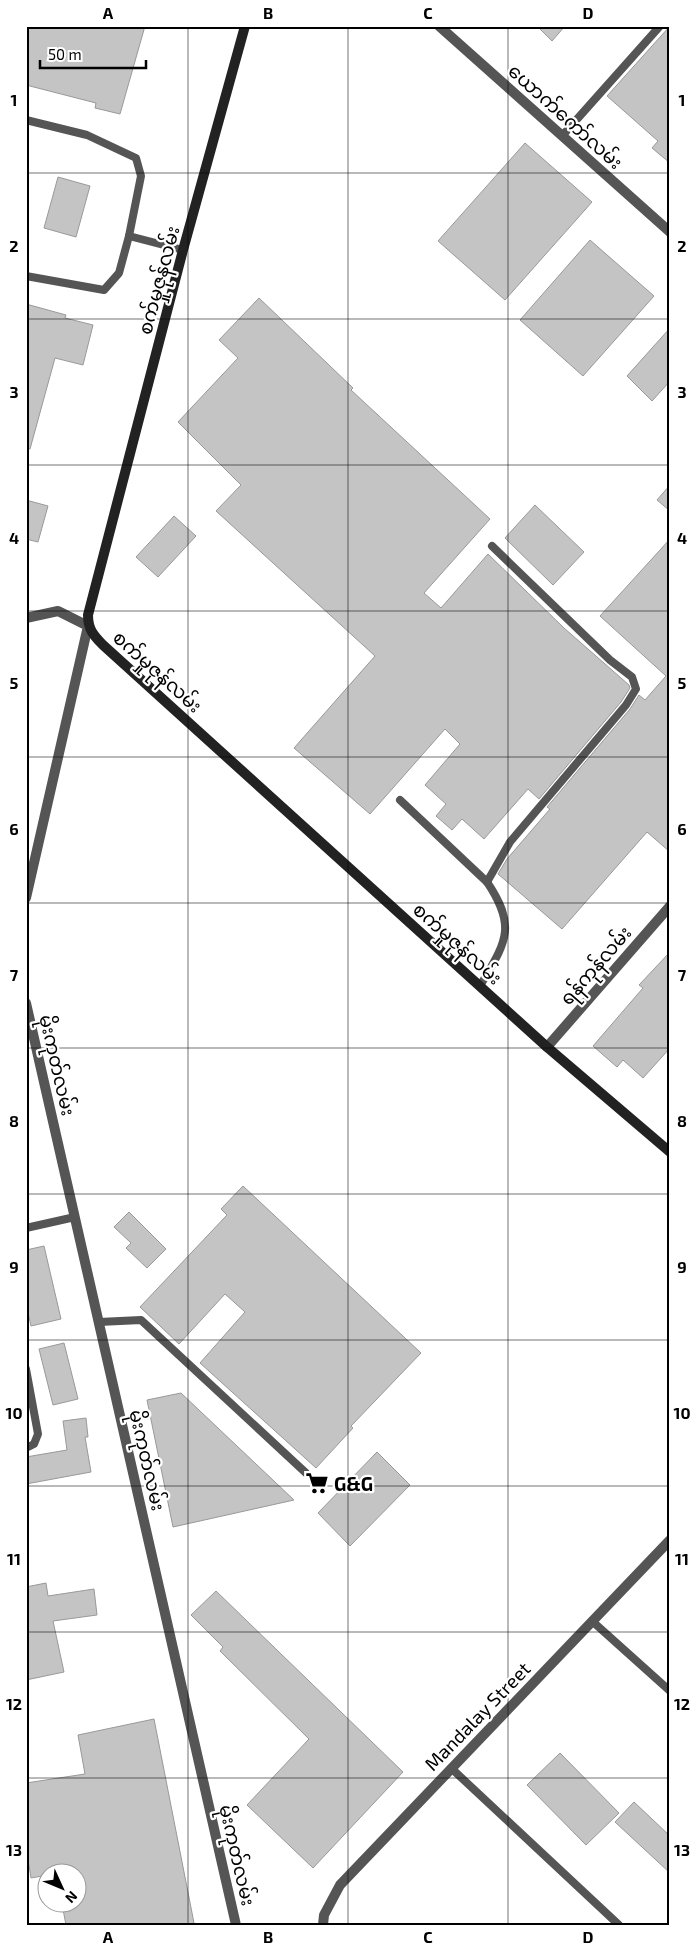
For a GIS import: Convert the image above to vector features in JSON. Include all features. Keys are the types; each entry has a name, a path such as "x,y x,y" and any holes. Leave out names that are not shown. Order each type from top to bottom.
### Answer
{"street":[{"name":"စက်မှုဇုန်လမ်း","path":"245,26 183,250 88,615 88,626 103,645 480,986 670,1152"},
{"name":"ယောက်ကော်လမ်း","path":"439,26 670,232"},
{"path":"26,618 58,611 88,626 26,898"},
{"name":"ရန်ကုန်လမ်း","path":"547,1046 670,906"},
{"name":"မိုးကုတ်လမ်း","path":"26,1003 236,1925"},
{"name":"Mandalay Street","path":"323,1925 324,1915 340,1885 670,1540"}],"lane":[{"path":"562,136 660,26"},
{"path":"26,120 87,136 136,158 141,176 129,236 119,273 104,290 26,276"},
{"path":"129,236 183,250"},
{"path":"487,882 510,842 626,705 636,689 632,677 610,660 492,546"},
{"path":"400,800 487,882 495,894 506,926 502,948 480,986"},
{"path":"26,1228 75,1217"},
{"path":"99,1322 141,1320 306,1473"},
{"path":"26,1369 38,1434 34,1444 26,1448"},
{"path":"592,1621 670,1691"},
{"path":"451,1768 619,1925"}],"building":[{"path":"28,26 145,26 120,114 95,108 96,103 26,85 26,34"},
{"path":"537,26 565,26 552,41"},
{"path":"670,26 670,163 652,148 658,141 607,96"},
{"path":"525,143 592,202 505,300 438,241"},
{"path":"58,177 90,186 76,237 44,228"},
{"path":"590,240 654,296 583,376 520,320"},
{"path":"259,298 353,388 351,390 490,519 424,593 441,608 488,554 564,628 629,685 630,688 621,702 539,799 528,789 484,839 462,819 452,830 436,816 446,804 425,785 460,744 445,729 370,814 294,748 375,656 216,511 241,485 178,422 238,358 219,340"},
{"path":"26,304 66,315 65,318 93,325 83,365 55,358 30,449 26,449"},
{"path":"670,328 670,381 652,401 627,376"},
{"path":"670,485 670,511 657,500"},
{"path":"26,500 48,506 38,542 26,539"},
{"path":"535,505 584,552 553,585 505,538"},
{"path":"174,516 196,536 158,577 136,557"},
{"path":"670,539 670,852 647,832 562,929 498,874 507,859 550,809 547,807 630,709 639,695 645,700 666,676 600,616"},
{"path":"670,952 670,1048 643,1078 623,1060 617,1067 593,1046 643,988 639,985"},
{"path":"243,1186 421,1353 351,1426 353,1428 316,1468 200,1363 245,1312 225,1294 179,1344 140,1307 227,1215 221,1209"},
{"path":"129,1212 166,1249 147,1268 126,1248 131,1243 114,1227"},
{"path":"44,1246 61,1319 31,1326 26,1304 26,1250"},
{"path":"64,1343 78,1399 53,1405 39,1349"},
{"path":"181,1393 294,1500 173,1527 147,1400"},
{"path":"86,1418 88,1437 85,1437 91,1472 26,1484 26,1457 67,1450 63,1421"},
{"path":"377,1452 410,1485 350,1546 318,1513"},
{"path":"46,1583 48,1596 94,1589 97,1615 53,1621 64,1672 26,1680 26,1587"},
{"path":"216,1591 403,1772 313,1868 247,1805 309,1739 220,1651 223,1647 191,1615"},
{"path":"154,1719 194,1923 185,1925 66,1925 64,1914 88,1914 88,1864 38,1864 38,1877 31,1878 26,1847 26,1783 85,1774 78,1735"},
{"path":"560,1753 619,1813 586,1845 527,1785"},
{"path":"634,1802 670,1836 670,1873 615,1822"}],"place":[{"name":"G&G","path":"317,1483"}]}
